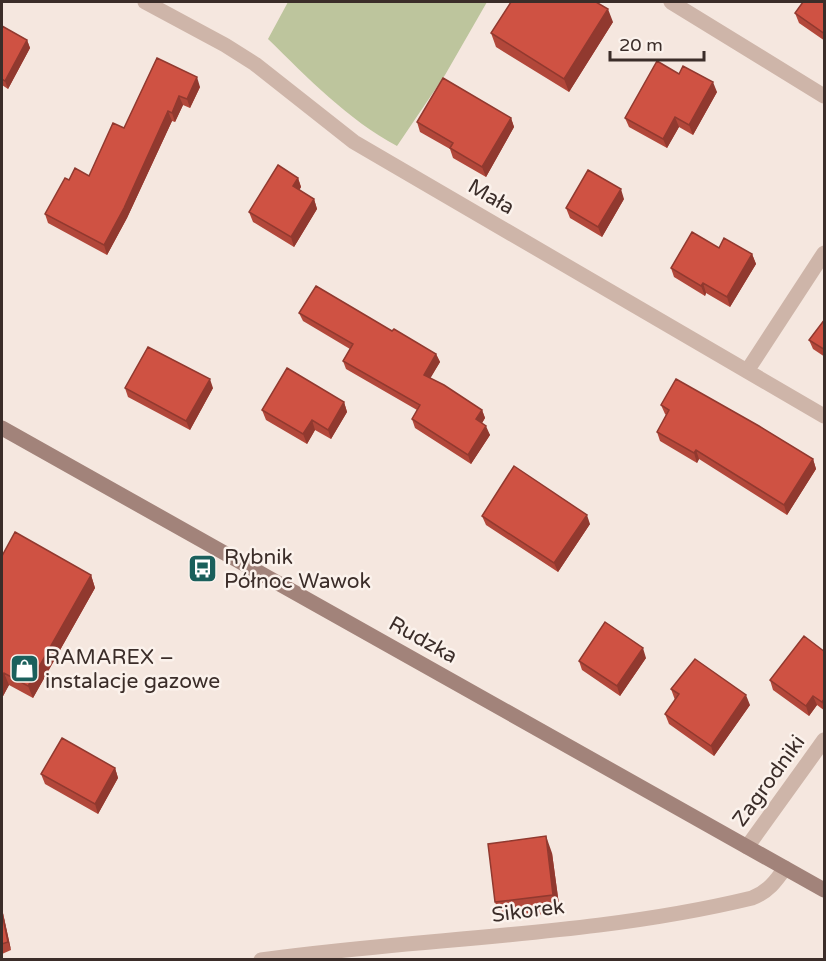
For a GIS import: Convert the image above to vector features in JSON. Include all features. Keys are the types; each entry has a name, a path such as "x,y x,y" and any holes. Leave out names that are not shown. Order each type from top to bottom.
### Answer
{"main road":[{"name":"Rudzka","path":"2,428 825,890"}],"street":[{"name":"Mała","path":"145,2 255,64 354,142 825,416"},
{"path":"671,2 825,96"},
{"path":"747,371 825,253"},
{"name":"Zagrodniki","path":"747,847 825,740"},
{"name":"Sikorek","path":"261,960 311,952 496,937 691,912 761,894 777,880 785,868"}],"green space":[{"path":"288,2 487,2 445,75 397,146 345,111 268,39"}],"building":[{"path":"511,2 596,2 608,9 564,79 491,33"},
{"path":"803,2 825,2 825,34 795,13"},
{"path":"2,26 27,40 5,81 2,79"},
{"path":"157,58 197,77 187,99 179,96 172,113 168,111 124,208 104,245 45,214 65,178 69,180 75,168 89,176 113,123 124,128"},
{"path":"657,61 679,74 683,66 713,82 689,125 675,117 663,139 625,118"},
{"path":"443,78 511,118 482,167 450,148 453,143 417,122"},
{"path":"278,165 298,178 293,186 314,199 291,237 249,212"},
{"path":"588,170 621,189 598,227 566,208"},
{"path":"692,232 719,248 724,238 752,254 727,297 703,283 701,286 671,268"},
{"path":"316,286 436,354 424,375 482,410 476,419 486,426 468,455 412,419 420,405 343,361 353,344 299,313"},
{"path":"825,319 825,350 809,340"},
{"path":"148,347 210,379 186,421 125,388"},
{"path":"287,368 344,402 328,430 312,420 303,434 262,410"},
{"path":"676,379 813,459 784,505 696,450 694,453 657,432 669,410 661,405"},
{"path":"514,466 587,515 554,563 482,516"},
{"path":"15,532 91,575 28,686 4,673 2,678 2,556"},
{"path":"605,622 643,648 617,686 579,661"},
{"path":"804,636 825,652 825,698 822,702 813,696 806,706 770,680"},
{"path":"695,659 746,695 711,746 665,714 679,694 671,689"},
{"path":"62,738 115,768 95,804 41,774"},
{"path":"546,836 553,895 495,902 488,844"},
{"path":"2,913 8,942 2,944"}],"place":[{"name":"Rybnik Północ Wawok","path":"203,569"},
{"name":"RAMAREX – instalacje gazowe","path":"24,669"}]}
